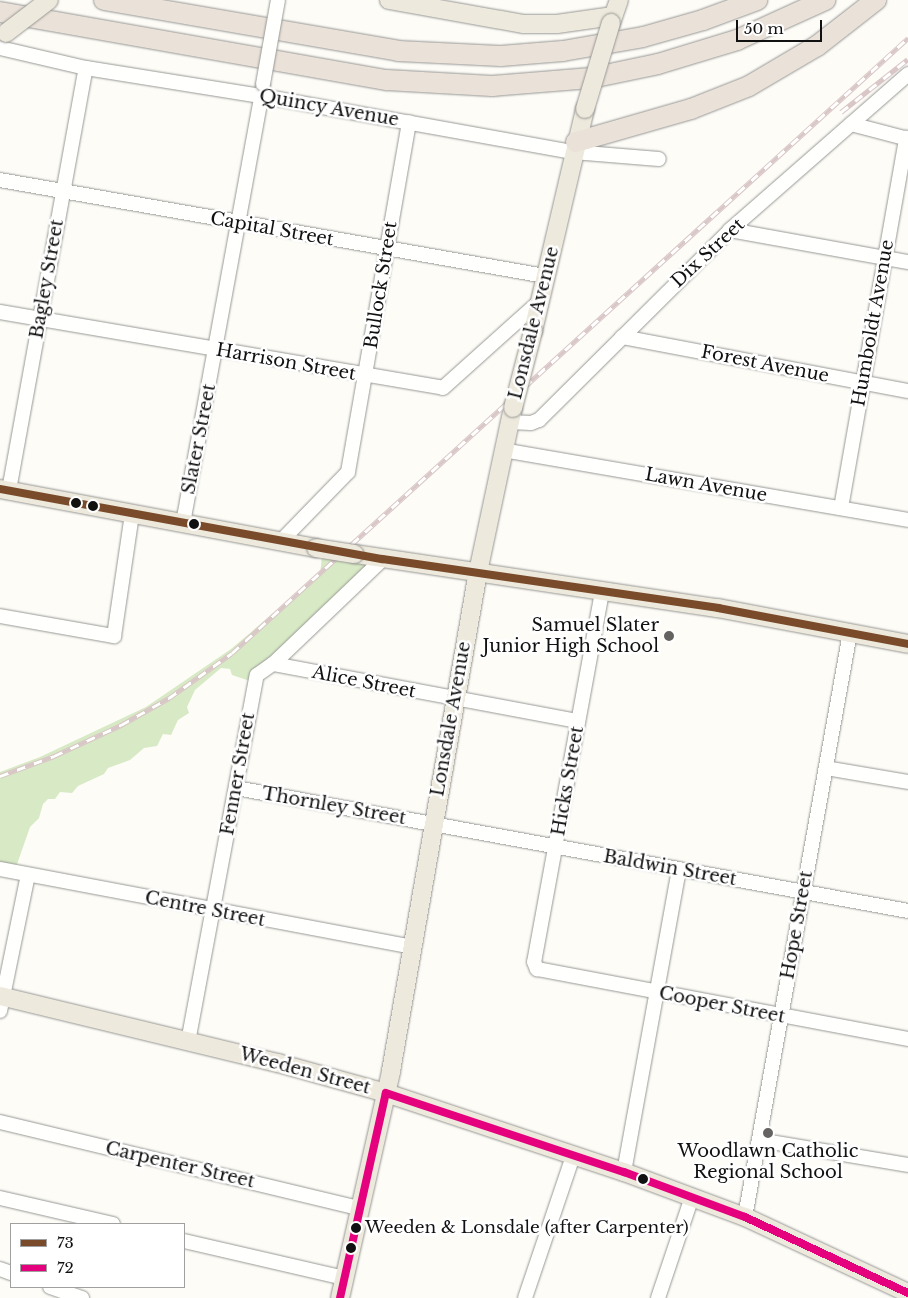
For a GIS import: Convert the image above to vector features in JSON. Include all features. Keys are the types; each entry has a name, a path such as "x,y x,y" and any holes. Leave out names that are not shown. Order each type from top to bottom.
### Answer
{"highway":[{"path":"104,0 398,51 501,56 563,51 650,35 703,20 757,0"},
{"path":"126,0 172,12"},
{"path":"0,12 387,80 492,86 591,78 658,64 737,40 825,0"},
{"path":"574,147 691,109 748,86 812,50 876,0"}],"main road":[{"path":"2,39 49,0"},
{"path":"393,0 524,24 557,24 614,13"},
{"name":"Lonsdale Avenue","path":"340,1298 386,1093 432,824 478,572 503,450 533,330 574,147 614,13"},
{"path":"5,489 316,548 718,608 908,644"},
{"name":"Weeden Street","path":"1,1001 188,1042 386,1093 624,1172 745,1217 908,1293"}],"street":[{"name":"Slater Street","path":"183,524 240,223 278,0"},
{"name":"Quincy Avenue","path":"2,39 86,68 262,90 409,122 659,160"},
{"name":"Bagley Street","path":"5,489 40,319 86,68"},
{"name":"Dix Street","path":"512,415 530,423 539,420 730,230 908,74"},
{"name":"Bullock Street","path":"281,541 348,472 409,122"},
{"path":"851,124 907,138"},
{"name":"Humboldt Avenue","path":"841,508 907,138"},
{"name":"Capital Street","path":"0,180 386,250 545,276"},
{"path":"730,230 908,262"},
{"name":"Harrison Street","path":"0,312 366,377 443,388 540,300"},
{"name":"Forest Avenue","path":"622,336 908,391"},
{"name":"Lawn Avenue","path":"503,450 908,520"},
{"path":"0,616 114,636 132,514"},
{"name":"Fenner Street","path":"188,1042 257,675 273,664 383,559"},
{"name":"Hicks Street","path":"536,969 534,962 602,592"},
{"name":"Hope Street","path":"745,1217 850,633"},
{"name":"Alice Street","path":"273,664 455,700 578,721"},
{"path":"826,768 908,782"},
{"name":"Thornley Street","path":"236,788 432,824"},
{"name":"Baldwin Street","path":"432,824 908,911"},
{"name":"Centre Street","path":"0,869 212,911 411,947"},
{"path":"624,1172 679,869"},
{"path":"1,1001 28,875"},
{"name":"Cooper Street","path":"536,969 908,1039"},
{"name":"Carpenter Street","path":"0,1122 359,1208"},
{"path":"759,1140 908,1166"},
{"path":"525,1298 573,1156"},
{"path":"658,1298 692,1197"},
{"path":"0,1198 109,1223"},
{"path":"185,1241 344,1278"},
{"path":"54,1288 82,1298"}],"green space":[{"path":"323,548 382,557 253,682 232,675 230,669 221,668 195,690 187,707 189,713 178,720 171,735 163,734 157,746 144,748 130,760 108,768 104,774 78,786 72,793 60,792 55,799 48,799 43,804 39,818 30,827 15,870 0,867 0,772 40,757 146,707 231,649 320,574"}],"railway":[{"path":"0,776 54,756 121,725 169,698 232,653 908,38"},
{"path":"841,112 908,59"}],"transit line":[{"name":"73","path":"0,489 383,559 718,608 908,644"},
{"name":"72","path":"386,1093 624,1172 745,1217 908,1293"},
{"name":"72","path":"340,1298 386,1093"}],"place":[{"name":"Samuel Slater Junior High School","path":"669,636"},
{"name":"Woodlawn Catholic Regional School","path":"768,1133"},
{"name":"Weeden & Lonsdale (after Carpenter)","path":"356,1228"}]}
